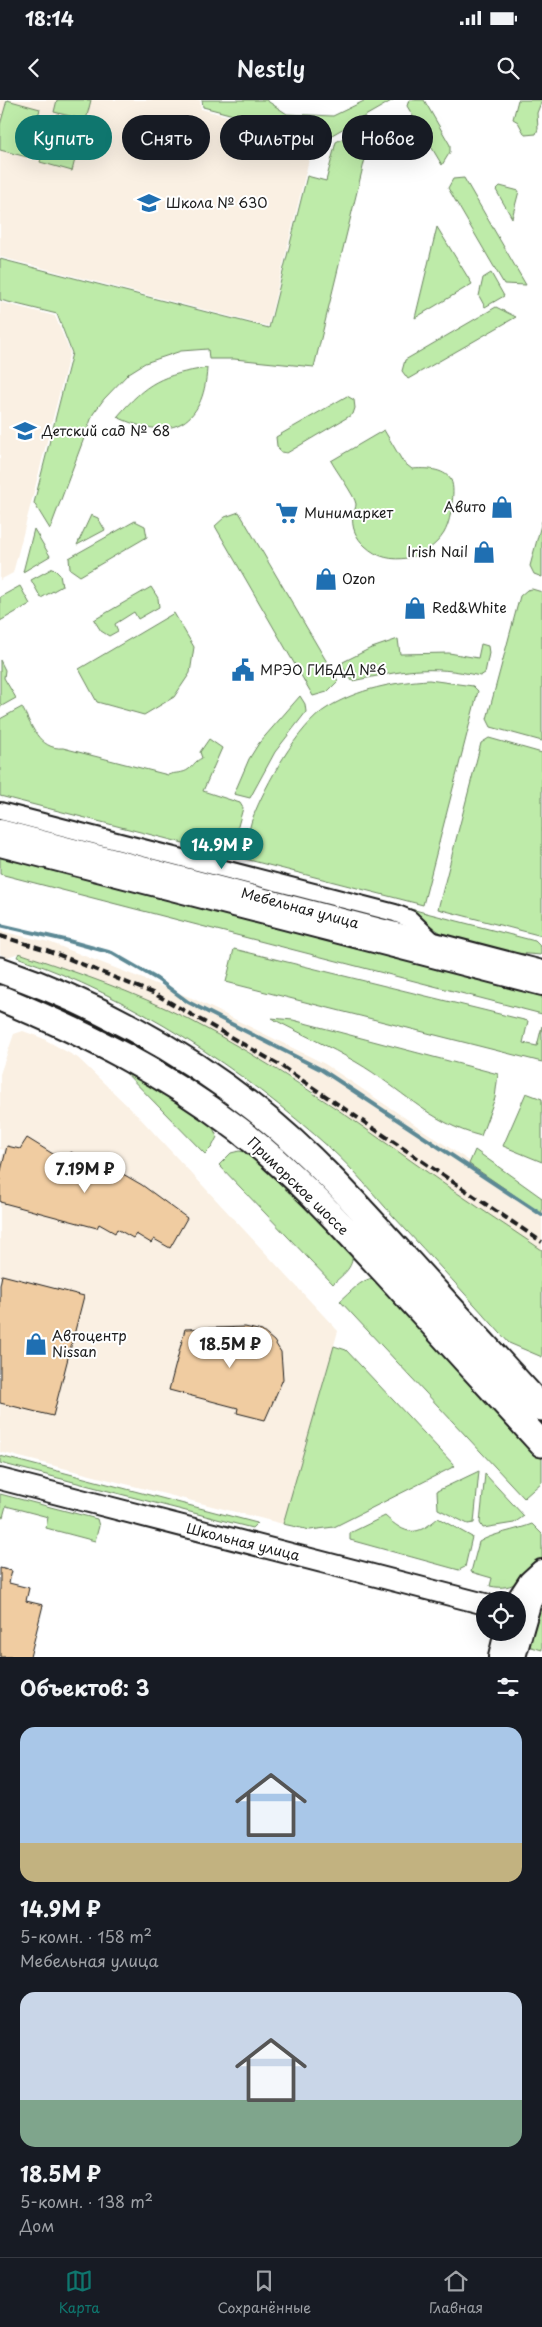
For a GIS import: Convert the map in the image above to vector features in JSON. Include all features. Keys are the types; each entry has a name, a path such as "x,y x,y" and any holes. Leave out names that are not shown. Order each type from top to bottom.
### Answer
{"main road":[{"name":"Приморское шоссе","path":"0,970 73,1000 130,1028 189,1062 254,1108 330,1177 542,1408"},
{"name":"Приморское шоссе","path":"0,998 55,1021 118,1052 173,1083 238,1129 319,1203 542,1444"},
{"path":"526,1593 530,1582 542,1571"},
{"path":"500,1657 504,1641"}],"street":[{"path":"0,811 395,913 410,919 435,943"},
{"name":"Мебельная улица","path":"0,830 542,970"},
{"name":"Мебельная улица","path":"0,846 542,985"},
{"name":"Школьная улица","path":"0,1479 476,1602"},
{"path":"526,1605 531,1602 542,1586"},
{"path":"515,1657 517,1641"}],"shaded area":[{"name":"Школа № 630","path":"0,100 200,100 201,109 224,115 220,115 220,160 309,160 268,326 0,257"},
{"name":"Детский сад № 68","path":"0,302 55,316 70,352 13,573 0,580"},
{"path":"0,931 49,942 194,999 325,1064 542,1210 542,1250 421,1169 305,1086 241,1048 188,1019 85,975 19,953 7,957 0,954"},
{"path":"23,1031 42,1038 78,1058 139,1117 338,1331 283,1524 0,1452 0,1163 4,1150 0,1149 0,1074 14,1034"}],"green space":[{"path":"7,100 40,109 38,115 15,115 15,154 0,150 0,125"},
{"path":"57,100 91,100 87,115 66,115 54,112"},
{"path":"202,100 266,100 287,114 310,115 234,115 203,107"},
{"path":"366,100 393,100 367,115 342,115 342,129 332,135 332,116"},
{"path":"409,100 424,100 433,115 412,115 407,106"},
{"path":"518,100 542,100 537,113 538,129 536,134 525,135 518,122 513,119"},
{"path":"433,116 450,145 450,152 442,165 433,150"},
{"path":"342,139 342,160 365,160 314,367 234,359 209,359 208,349 181,351 145,363 129,373 104,399 93,414 50,529 34,503 72,353 57,314 0,300 0,259 269,328 307,176 326,181 336,142"},
{"path":"41,160 75,160 72,171 40,162"},
{"path":"464,178 526,285 504,284 448,188 453,179"},
{"path":"500,186 519,191 512,218 496,190"},
{"path":"437,227 472,284 415,318"},
{"path":"491,273 504,296 485,307 479,296 483,278"},
{"path":"496,307 516,317 408,379 402,371 405,360"},
{"path":"207,368 199,404 191,416 180,424 167,428 152,428 117,417 137,396 156,382 167,377"},
{"path":"347,396 354,400 355,408 353,414 287,453 281,452 277,446 276,437"},
{"path":"384,430 403,462 412,469 428,469 444,473 451,480 453,486 450,515 444,533 428,549 408,558 396,559 385,557 375,553 359,539 353,524 355,500 331,461"},
{"path":"239,512 338,681 327,692 313,696 215,526 225,517"},
{"path":"91,515 98,518 105,530 77,545"},
{"path":"135,521 145,526 147,537 80,576 70,569 69,558"},
{"path":"542,521 542,577 534,574 530,566"},
{"path":"34,529 50,556 23,572"},
{"path":"53,568 60,575 62,586 41,598 31,580"},
{"path":"20,586 30,604 0,621 0,597"},
{"path":"151,587 158,598 159,607 138,619 134,612 115,624 118,631 109,636 101,631 94,620"},
{"path":"532,589 542,592 542,741 491,727 487,719 520,596 527,590"},
{"path":"174,613 194,647 190,673 174,697 144,715 97,702 79,669"},
{"path":"398,639 400,654 449,653 478,658 481,644 488,646 489,653 485,673 480,676 445,670 416,670 352,681 342,665 343,662 369,649"},
{"path":"0,660 5,670 4,678 16,698 0,707"},
{"path":"429,680 473,686 478,691 423,905 245,859 251,822 258,804 284,757 316,716 339,701 364,691 390,685"},
{"path":"300,696 305,704 306,712 275,752 250,798 234,794 249,759 259,743"},
{"path":"22,707 37,735 48,745 168,775 187,771 202,758 200,752 209,739 222,748 203,791 240,803 243,808 230,855 0,796 0,719"},
{"path":"489,738 542,753 542,936 438,909 481,743"},
{"path":"0,856 542,996 542,1014 0,874"},
{"path":"403,907 535,941 541,947 541,955 503,952 447,937"},
{"path":"234,949 528,1021 523,1043 537,1046 542,1026 542,1062 226,982"},
{"path":"19,953 126,991 168,1009 248,1052 364,1127 542,1250 542,1357 509,1343 348,1166 297,1120 260,1091 223,1063 144,1014 103,993 17,957"},
{"path":"271,1018 293,1020 498,1074 495,1098 481,1136 446,1123 430,1114 356,1062"},
{"path":"116,1063 211,1123 217,1137 212,1147 205,1154"},
{"path":"526,1093 542,1099 542,1162 503,1146"},
{"path":"475,1150 542,1198 542,1214 469,1164"},
{"path":"247,1152 283,1183 352,1254 349,1267 333,1284 219,1165 231,1153"},
{"path":"373,1278 381,1280 542,1459 542,1482 524,1498 340,1301 359,1284"},
{"path":"334,1346 346,1350 455,1466 334,1527 310,1530 283,1524"},
{"path":"0,1456 257,1523 252,1528 0,1463"},
{"path":"479,1471 474,1523 468,1524 438,1509 437,1491"},
{"path":"485,1474 524,1516 514,1523 483,1528 480,1523"},
{"path":"0,1494 97,1519 99,1526 95,1541 46,1528 48,1517 6,1506 3,1517 0,1516"},
{"path":"385,1516 399,1527 411,1531 417,1531 438,1518 472,1537 465,1567 459,1570 350,1540 350,1533"},
{"path":"532,1524 542,1534 542,1560 525,1577 513,1585 499,1587 490,1586 492,1578 471,1572 479,1542"},
{"path":"542,1602 542,1650 528,1646"}],"building":[{"path":"27,1138 66,1162 71,1152 87,1161 90,1155 142,1185 187,1218 170,1248 154,1239 151,1243 136,1234 133,1238 117,1229 115,1233 99,1224 97,1228 0,1202 0,1175 7,1146 20,1149"},
{"name":"Автоцентр Nissan","path":"2,1275 84,1296 53,1416 0,1403 0,1285"},
{"path":"245,1327 262,1331 274,1341 281,1352 283,1379 265,1420 237,1413 238,1408 169,1390 185,1329"},
{"path":"0,1568 12,1571 9,1583 29,1588 26,1601 43,1605 30,1657 0,1657"}],"waterway":[{"path":"0,925 112,953 157,979 188,1002 322,1070 542,1215"}],"railway":[{"path":"0,936 47,950 155,994 278,1064 542,1242"}],"place":[{"name":"Школа № 630","path":"149,203"},
{"name":"Детский сад № 68","path":"25,431"},
{"name":"Авито","path":"502,507"},
{"name":"Минимаркет","path":"287,513"},
{"name":"Irish Nail","path":"484,552"},
{"name":"Ozon","path":"326,579"},
{"name":"Red&White","path":"415,608"},
{"name":"МРЭО ГИБДД №6","path":"243,670"},
{"name":"Автоцентр Nissan","path":"36,1344"}]}
